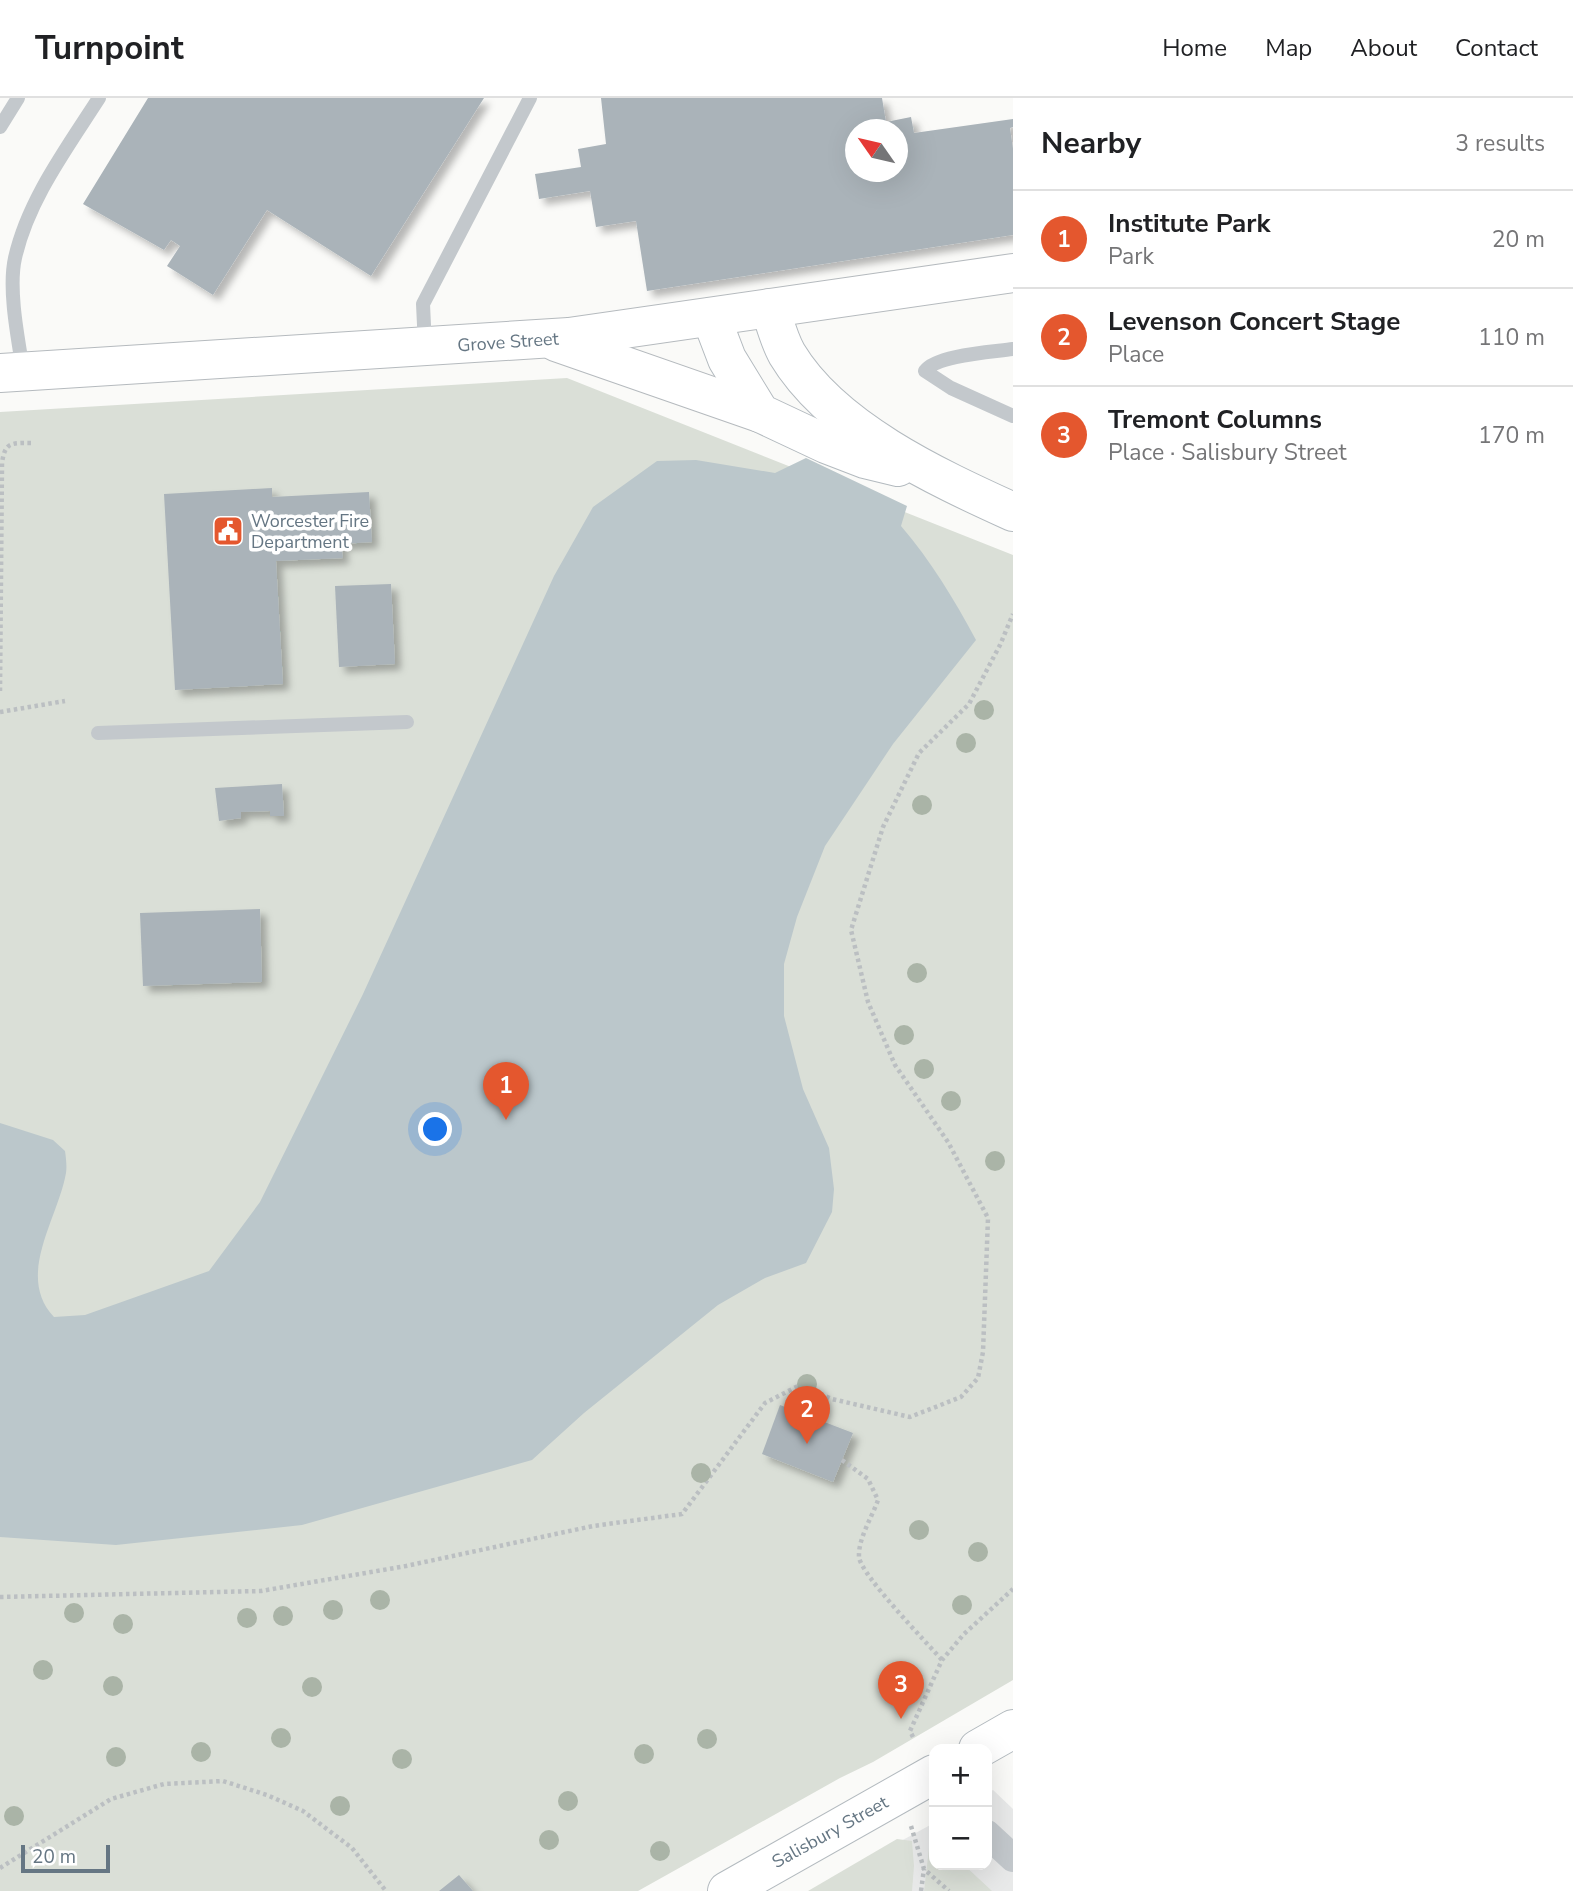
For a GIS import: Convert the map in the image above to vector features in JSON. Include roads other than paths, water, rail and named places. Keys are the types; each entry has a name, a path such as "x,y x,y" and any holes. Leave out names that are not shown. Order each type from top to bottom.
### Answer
{"main road":[{"name":"Grove Street","path":"11,372 547,339 1013,273"},
{"path":"770,309 786,352 815,390 850,421 937,478 1013,512"},
{"path":"711,317 727,359 760,413"},
{"path":"547,339 760,413 825,444 865,459 937,478"},
{"path":"987,1744 1013,1729"},
{"name":"Salisbury Street","path":"727,1891 929,1777"}],"street":[{"path":"992,1838 1013,1858"}],"lane":[{"path":"0,127 18,98"},
{"path":"11,372 14,260 31,210 99,98"},
{"path":"425,348 422,304 530,98"},
{"path":"1013,349 942,360 925,371 951,387 1013,416"},
{"path":"98,733 407,722"}],"place":[{"name":"Worcester Fire Department","path":"228,531"},
{"name":"Institute Park","path":"506,1120"},
{"name":"Levenson Concert Stage","path":"807,1444"},
{"name":"Tremont Columns","path":"901,1719"}]}
